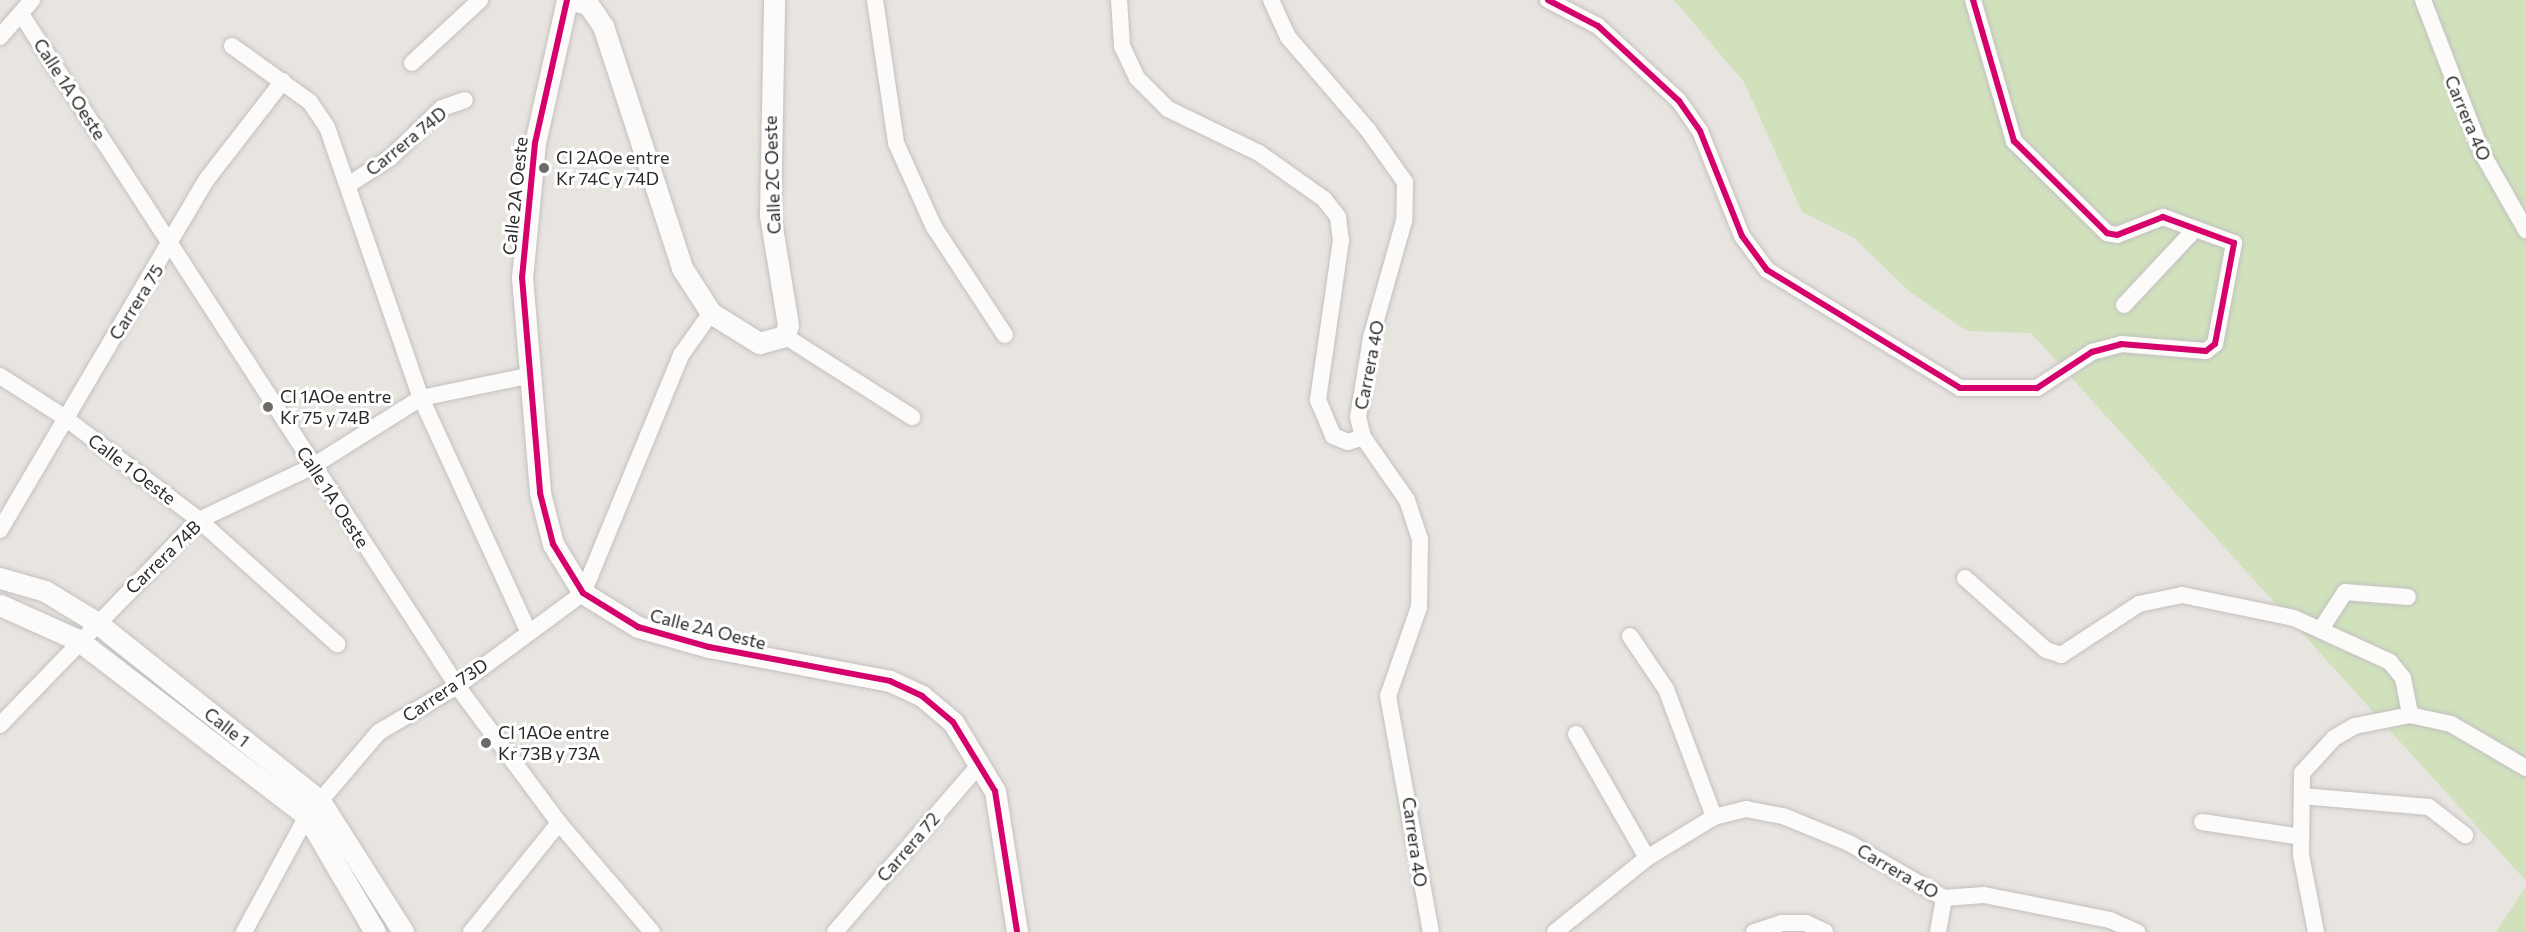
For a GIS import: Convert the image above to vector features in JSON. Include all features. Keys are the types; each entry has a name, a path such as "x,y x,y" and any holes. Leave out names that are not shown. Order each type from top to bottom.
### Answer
{"street":[{"path":"0,37 32,0"},
{"path":"412,63 480,0"},
{"name":"Calle 2A Oeste","path":"567,0 527,205 522,277 527,376 540,493 553,544 583,593 638,627 709,647 890,681 922,696 953,722 981,763 996,791 1017,932"},
{"path":"572,0 588,4 600,19 682,268 711,313 759,344 785,336 912,417"},
{"name":"Calle 2C Oeste","path":"774,0 770,215 788,325 785,336"},
{"path":"875,0 896,143 938,235 1005,335"},
{"path":"1119,0 1122,46 1137,78 1168,109 1259,153 1324,199 1338,217 1341,240 1318,399 1333,436 1348,442 1363,437"},
{"name":"Carrera 4O","path":"1271,0 1288,37 1368,130 1405,182 1404,221 1362,382 1358,417 1363,437 1407,500 1420,539 1419,607 1388,696 1431,932"},
{"path":"1548,0 1598,26 1679,101 1700,131 1742,237 1767,270 1960,388 2037,388 2092,352 2121,344 2206,351 2215,344 2235,243 2163,217 2112,236 2031,161 2014,141 2002,109 1973,0"},
{"name":"Carrera 4O","path":"2423,0 2482,153 2526,230"},
{"name":"Calle 1A Oeste","path":"21,14 457,686 559,823 652,932"},
{"path":"232,46 310,102 327,127 421,398 528,631"},
{"name":"Carrera 75","path":"0,530 64,417 171,246 207,179 283,81"},
{"name":"Carrera 74D","path":"348,184 390,158 442,108 465,100"},
{"path":"2124,305 2195,229"},
{"path":"583,593 681,355 711,313"},
{"name":"Calle 1 Oeste","path":"0,376 64,417 200,520 337,644"},
{"name":"Carrera 74B","path":"0,725 78,640 200,520 313,466 421,398 527,376"},
{"name":"Calle 1","path":"0,578 45,591 96,622 314,808 403,932"},
{"path":"1965,578 2046,650 2061,655 2139,604 2182,595 2229,601 2321,628 2390,662 2403,678 2410,715"},
{"path":"2321,628 2345,592 2408,597"},
{"name":"Carrera 73D","path":"244,932 314,808 379,732 457,686 528,631 583,593"},
{"name":"Calle 1","path":"0,605 78,640 314,808 375,932"},
{"path":"1630,636 1666,689 1714,816"},
{"path":"2316,932 2305,895 2301,837 2302,773 2334,738 2355,726 2410,715 2451,724 2526,768"},
{"path":"1576,734 1647,858"},
{"name":"Carrera 72","path":"836,932 981,763"},
{"path":"2302,796 2429,807 2465,835"},
{"name":"Carrera 4O","path":"1555,932 1647,858 1714,816 1746,809 1783,816 1849,843 1944,898 1984,895 2110,920 2137,932"},
{"path":"2202,822 2301,837"},
{"path":"471,932 559,823"},
{"path":"1938,932 1944,898"},
{"path":"1754,932 1782,923 1806,923 1825,932"}],"green space":[{"path":"1674,0 2526,0 2526,881 2031,333 1967,331 1909,291 1854,238 1802,212 1744,82"},
{"path":"2526,886 2526,932 2496,932"}],"cycle path":[{"path":"567,0 535,143 522,277 540,493 553,544 583,593 638,627 709,647 890,681 922,696 953,722 995,791 1017,932"},
{"path":"1548,0 1598,26 1679,101 1700,131 1742,236 1767,270 1960,388 2037,388 2092,352 2121,344 2206,351 2215,344 2234,243 2163,217 2117,235 2107,233 2014,141 1973,0"}],"place":[{"name":"Cl 2AOe entre Kr 74C y 74D","path":"544,168"},
{"name":"Cl 1AOe entre Kr 75 y 74B","path":"268,407"},
{"name":"Cl 1AOe entre Kr 73B y 73A","path":"486,743"}]}
